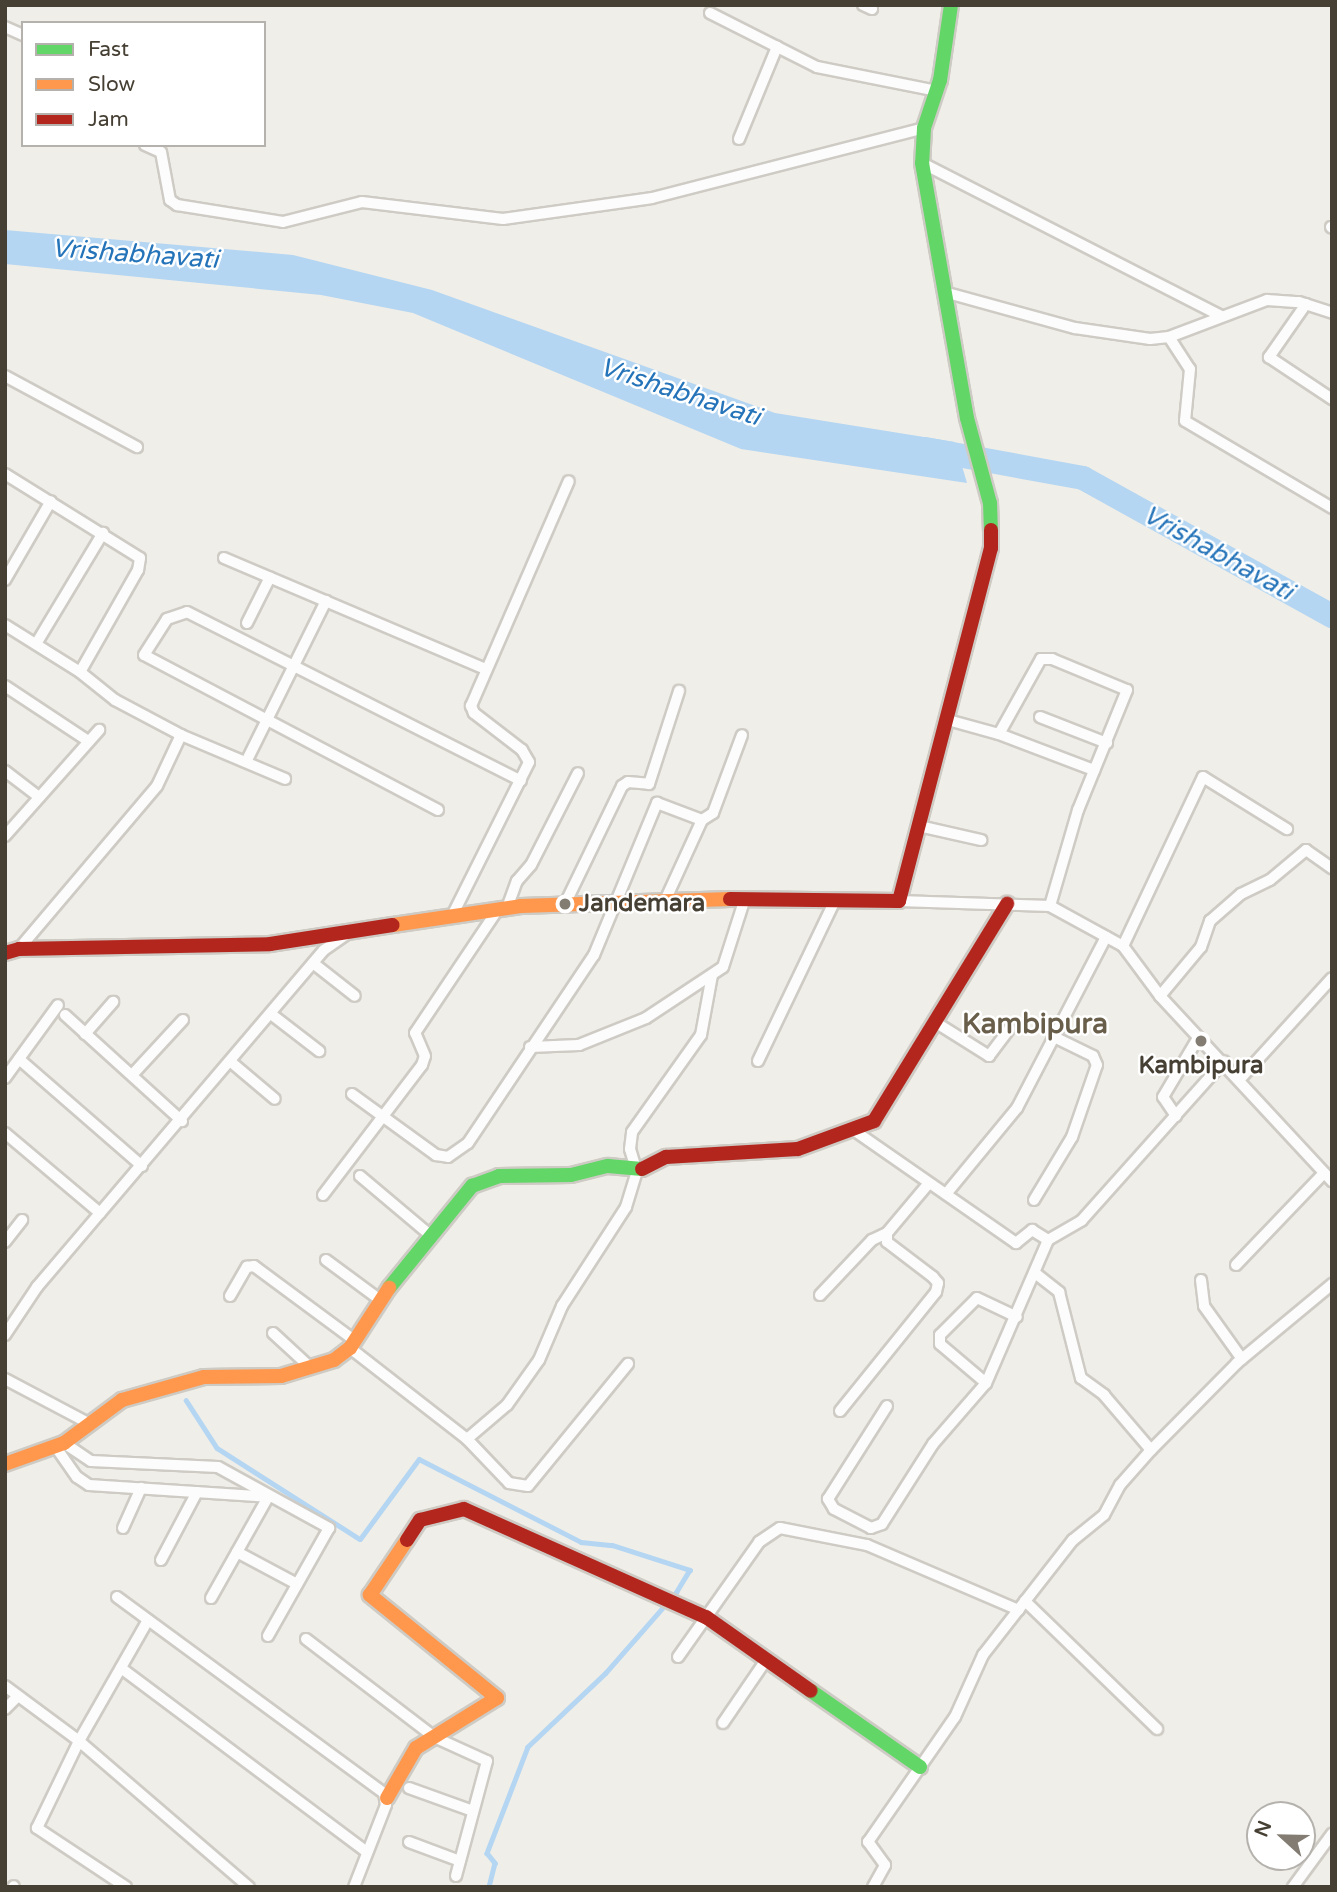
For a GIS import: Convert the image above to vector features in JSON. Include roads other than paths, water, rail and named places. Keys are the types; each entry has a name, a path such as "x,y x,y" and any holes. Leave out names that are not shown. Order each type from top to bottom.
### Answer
{"street":[{"path":"898,901 948,720 991,548 990,503 967,418 922,163 924,128 937,91 951,5"},
{"path":"710,13 827,70 937,91"},
{"path":"5,27 21,34"},
{"path":"739,139 777,47"},
{"path":"150,147 161,152 170,200 177,205 283,222 368,202 503,219 652,198 924,128"},
{"path":"922,163 1221,316"},
{"path":"944,292 1081,330 1150,339 1169,337 1267,300 1306,304 1332,313"},
{"path":"1306,304 1269,357 1332,399"},
{"path":"1169,337 1190,369 1185,421 1332,508"},
{"path":"5,376 137,447"},
{"path":"5,474 140,558 141,564 80,672"},
{"path":"452,916 522,782 528,759 472,710 486,669 569,481"},
{"path":"5,580 51,501"},
{"path":"36,644 103,533"},
{"path":"224,558 486,669"},
{"path":"247,623 270,577"},
{"path":"246,762 326,601"},
{"path":"438,810 144,655 167,619 181,611 293,664 522,782"},
{"path":"5,625 80,672 115,701 181,735 285,779"},
{"path":"999,734 1037,663 1046,658 1127,690 1064,853 1050,906"},
{"path":"5,687 88,741"},
{"path":"565,904 622,786 628,782 649,784 679,691"},
{"path":"1040,717 1107,743"},
{"path":"948,720 999,734 1094,770"},
{"path":"5,836 99,730"},
{"path":"12,951 157,786 181,735"},
{"path":"665,901 702,820 713,813 742,735"},
{"path":"5,771 39,797"},
{"path":"323,1195 386,1118 424,1060 415,1032 502,909 517,881 531,865 578,773"},
{"path":"1123,946 1203,777 1287,829"},
{"path":"352,1094 436,1156 448,1157 468,1143 594,955 655,804 702,820"},
{"path":"919,826 981,840"},
{"path":"1160,996 1200,947 1210,921 1241,894 1270,880 1306,850 1332,868"},
{"path":"12,951 270,944 502,909 565,904 746,898 1050,906 1123,946 1160,996 1198,1038 1241,1078 1328,1177 1236,1265"},
{"path":"530,1047 574,1046 596,1038 651,1016 712,975 728,959 746,898"},
{"path":"758,1061 835,900"},
{"path":"5,1464 60,1444 122,1400 204,1377 281,1376 334,1360 352,1344 380,1300 472,1186 499,1176 571,1175 608,1166 637,1171 666,1157 798,1149 874,1121 1007,904"},
{"path":"5,1335 37,1287 182,1121 313,963 348,932"},
{"path":"946,1194 1017,1108 1056,1038 1106,937"},
{"path":"313,963 355,996"},
{"path":"467,1439 512,1399 539,1360 562,1306 626,1208 637,1171 630,1149 632,1132 701,1035 712,975"},
{"path":"1241,1078 1332,978"},
{"path":"85,1034 113,1002"},
{"path":"5,1078 62,1010 182,1121"},
{"path":"271,1014 319,1051"},
{"path":"132,1075 183,1020"},
{"path":"935,1023 989,1056 1009,1029"},
{"path":"1034,1200 1072,1137 1097,1065 1093,1056 1056,1038"},
{"path":"1177,1116 1163,1097 1198,1038"},
{"path":"19,1059 142,1166"},
{"path":"231,1062 275,1100"},
{"path":"887,1406 828,1499 834,1509 871,1528 882,1524 933,1444 986,1383 1017,1317 1048,1240 1082,1220 1224,1062"},
{"path":"852,1129 1017,1244 1032,1230 1048,1240"},
{"path":"5,1133 100,1213"},
{"path":"360,1176 430,1235"},
{"path":"820,1295 872,1240 887,1233 929,1182"},
{"path":"5,1242 22,1220"},
{"path":"840,1411 936,1293 938,1283 887,1242 887,1233"},
{"path":"326,1260 380,1300"},
{"path":"230,1296 247,1267 254,1266 467,1439 509,1483 528,1486 628,1364"},
{"path":"1035,1273 1059,1292 1081,1378 1104,1395 1151,1450"},
{"path":"1201,1280 1204,1306 1241,1359"},
{"path":"873,1887 885,1865 867,1844 958,1713 983,1655 1073,1540 1104,1515 1120,1485 1151,1450 1241,1359 1332,1284"},
{"path":"986,1383 940,1344 940,1335 977,1298 1017,1317"},
{"path":"273,1333 310,1367"},
{"path":"5,1379 90,1424"},
{"path":"60,1444 77,1477 89,1485 268,1497"},
{"path":"60,1444 91,1461 218,1467 268,1497 329,1528 268,1636"},
{"path":"123,1528 141,1488"},
{"path":"161,1560 197,1492"},
{"path":"211,1598 268,1497"},
{"path":"354,1887 387,1798 415,1748 497,1698 370,1595 421,1520 443,1511 464,1509 706,1617 920,1767"},
{"path":"678,1657 759,1542 780,1528 867,1545 1022,1606 1157,1729"},
{"path":"237,1552 298,1584"},
{"path":"117,1597 387,1798"},
{"path":"125,1887 37,1828 79,1741 148,1620"},
{"path":"306,1639 435,1737 487,1760 456,1876"},
{"path":"723,1723 766,1660"},
{"path":"121,1668 368,1852"},
{"path":"5,1686 16,1698 79,1741 249,1887"},
{"path":"5,1709 16,1698"},
{"path":"409,1788 473,1811"},
{"path":"1293,1887 1332,1833"},
{"path":"410,1842 460,1861"}],"water":[{"path":"5,230 293,255 432,290 775,413 955,442 967,483 741,449 413,313 321,295 5,264"}],"waterway":[{"name":"Vrishabhavati","path":"925,449 1083,478 1332,616"},
{"path":"186,1400 217,1448 360,1539 419,1459 581,1542 612,1545 690,1570 677,1592 606,1673 528,1747 487,1853 495,1863 489,1887"}],"place":[{"name":"Jandemara","path":"565,904"},
{"name":"Kambipura","path":"1201,1041"}],"district":[{"name":"Kambipura","path":"1035,1024"}]}
